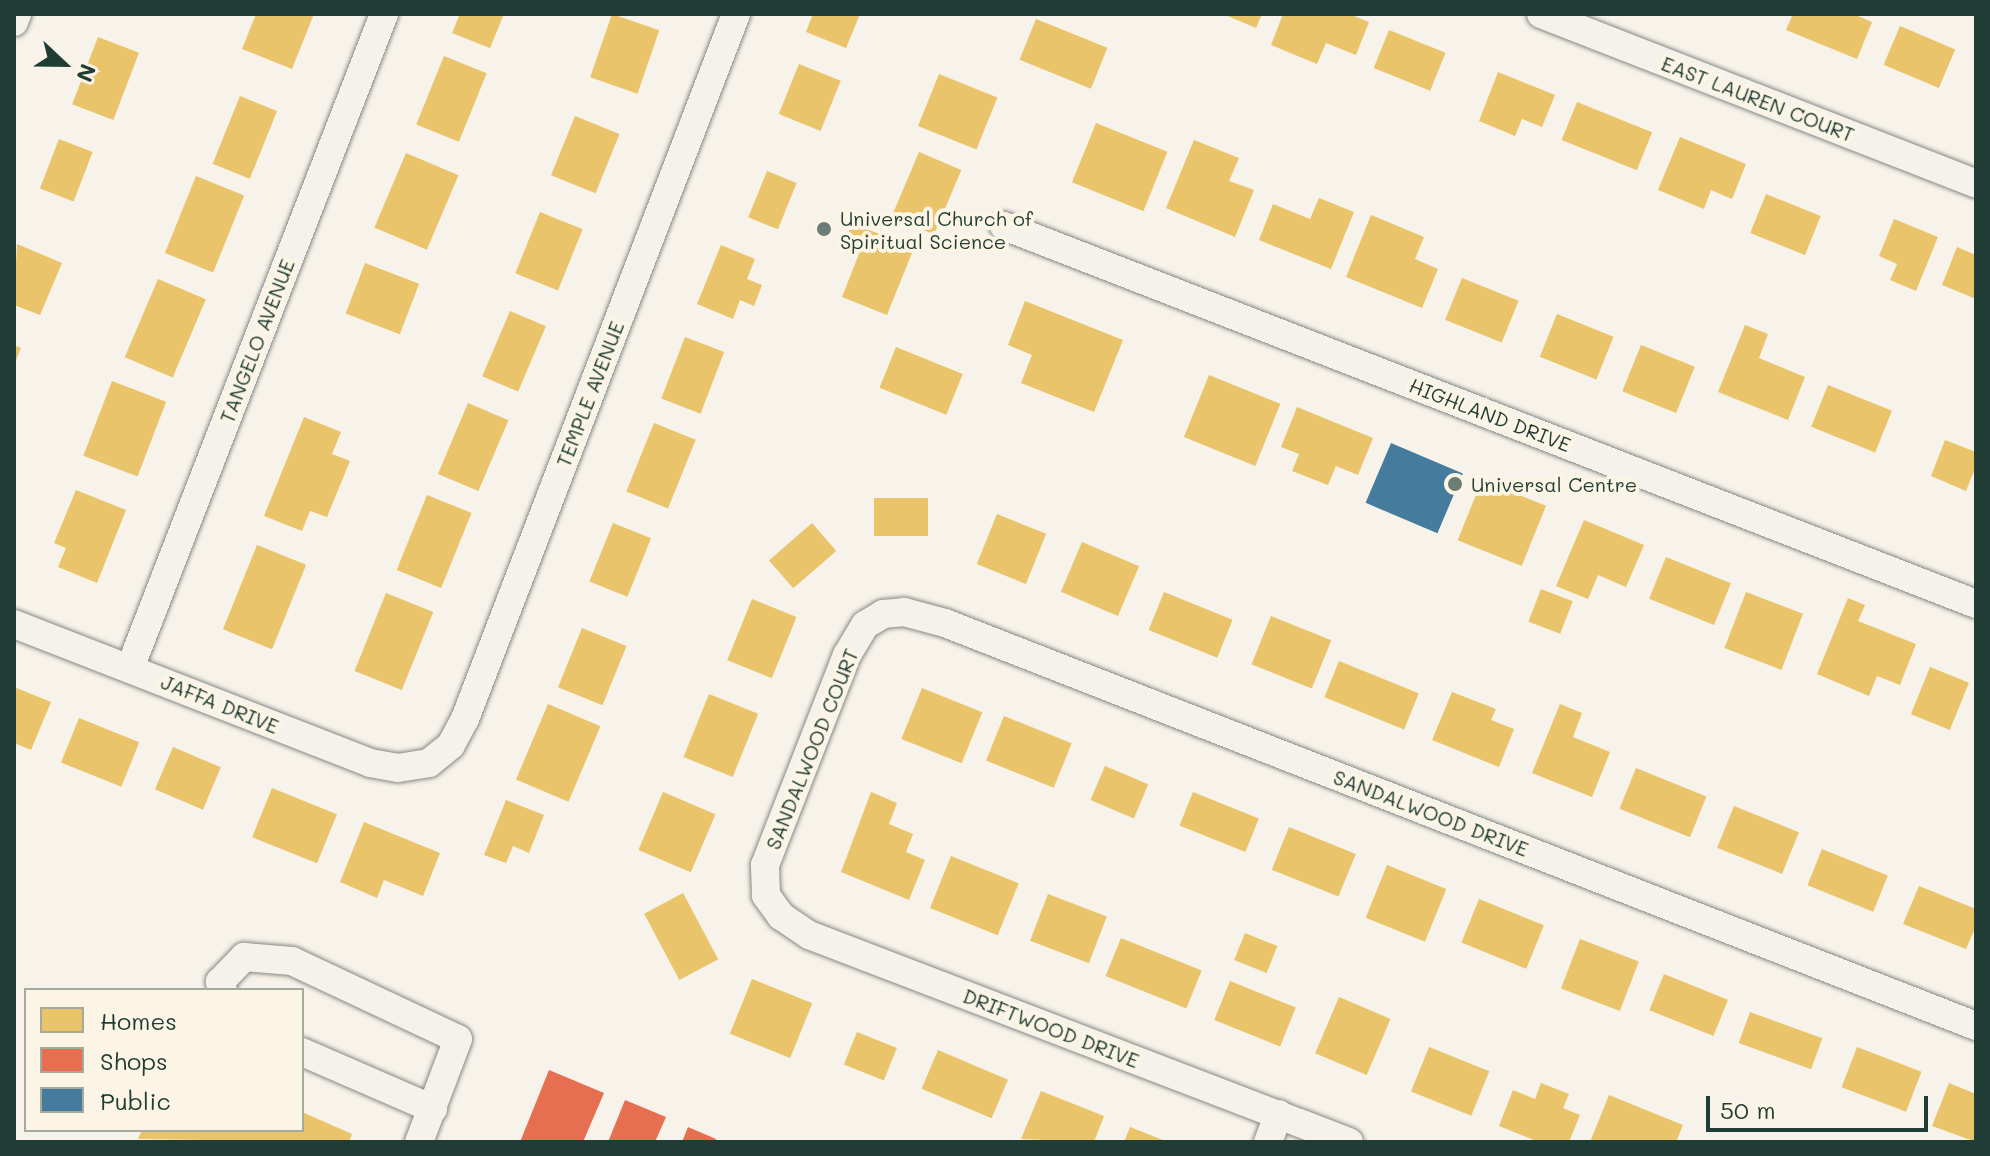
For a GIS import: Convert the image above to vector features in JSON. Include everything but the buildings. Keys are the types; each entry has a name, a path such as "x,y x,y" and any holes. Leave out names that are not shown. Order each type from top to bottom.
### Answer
{"street":[{"path":"14,22 17,14"},
{"name":"TANGELO AVENUE","path":"130,668 384,14"},
{"name":"TEMPLE AVENUE","path":"429,763 451,745 465,719 736,14"},
{"name":"EAST LAUREN COURT","path":"1541,14 1976,184"},
{"name":"HIGHLAND DRIVE","path":"1004,226 1976,604"},
{"name":"SANDALWOOD DRIVE","path":"883,614 904,612 945,623 1976,1026"},
{"name":"SANDALWOOD COURT","path":"766,895 765,865 774,838 847,655 865,625 883,614"},
{"name":"JAFFA DRIVE","path":"14,624 370,763 398,768 429,763"},
{"name":"DRIFTWOOD DRIVE","path":"766,895 781,916 809,935 1349,1142"},
{"path":"222,988 220,982 244,957 292,961 458,1039 419,1142"},
{"path":"304,1053 433,1109"},
{"path":"1268,1142 1279,1114"}],"place":[{"name":"Universal Church of Spiritual Science","path":"824,229"},
{"name":"Universal Centre","path":"1455,484"}]}
